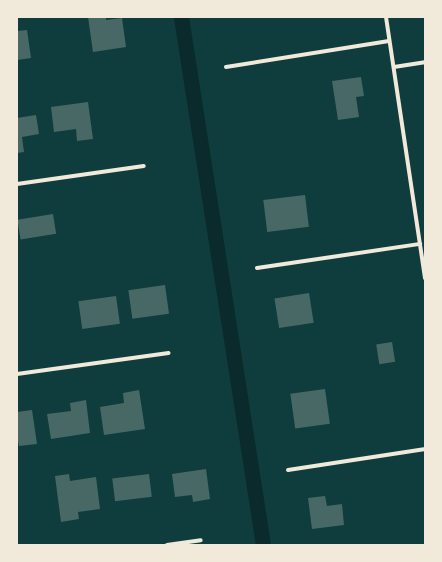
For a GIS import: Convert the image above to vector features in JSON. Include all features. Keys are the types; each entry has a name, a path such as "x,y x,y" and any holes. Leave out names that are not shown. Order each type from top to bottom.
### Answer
{"street":[{"path":"386,17 425,278"},
{"path":"226,67 389,41"},
{"path":"394,67 425,62"},
{"path":"17,184 144,166"},
{"path":"257,268 420,244"},
{"path":"17,374 169,353"},
{"path":"288,470 425,449"},
{"path":"167,545 201,540"}],"building":[{"path":"88,17 106,17 106,20 122,18 126,47 93,52"},
{"path":"27,30 31,58 17,60 17,31"},
{"path":"361,77 364,96 356,97 359,117 338,120 332,81"},
{"path":"88,102 93,139 77,141 76,129 54,132 51,107"},
{"path":"36,115 39,134 22,137 24,152 17,153 17,118"},
{"path":"305,195 309,227 267,232 263,200"},
{"path":"53,214 56,234 21,239 17,220"},
{"path":"165,285 169,314 132,319 128,290"},
{"path":"309,293 314,323 279,328 274,298"},
{"path":"116,296 120,324 82,329 78,301"},
{"path":"392,342 395,362 379,364 376,345"},
{"path":"325,389 330,424 295,429 290,394"},
{"path":"139,390 145,429 104,435 100,407 124,403 123,393"},
{"path":"86,400 90,433 51,439 47,414 71,411 70,403"},
{"path":"32,410 37,444 19,446 17,436 17,412"},
{"path":"206,469 210,499 193,502 192,495 175,497 172,474"},
{"path":"69,474 70,481 96,477 100,509 78,512 79,519 61,522 55,476"},
{"path":"149,474 152,497 115,501 112,479"},
{"path":"325,496 327,506 342,504 344,525 312,529 308,498"}],"waterway":[{"path":"181,17 263,545"}]}
